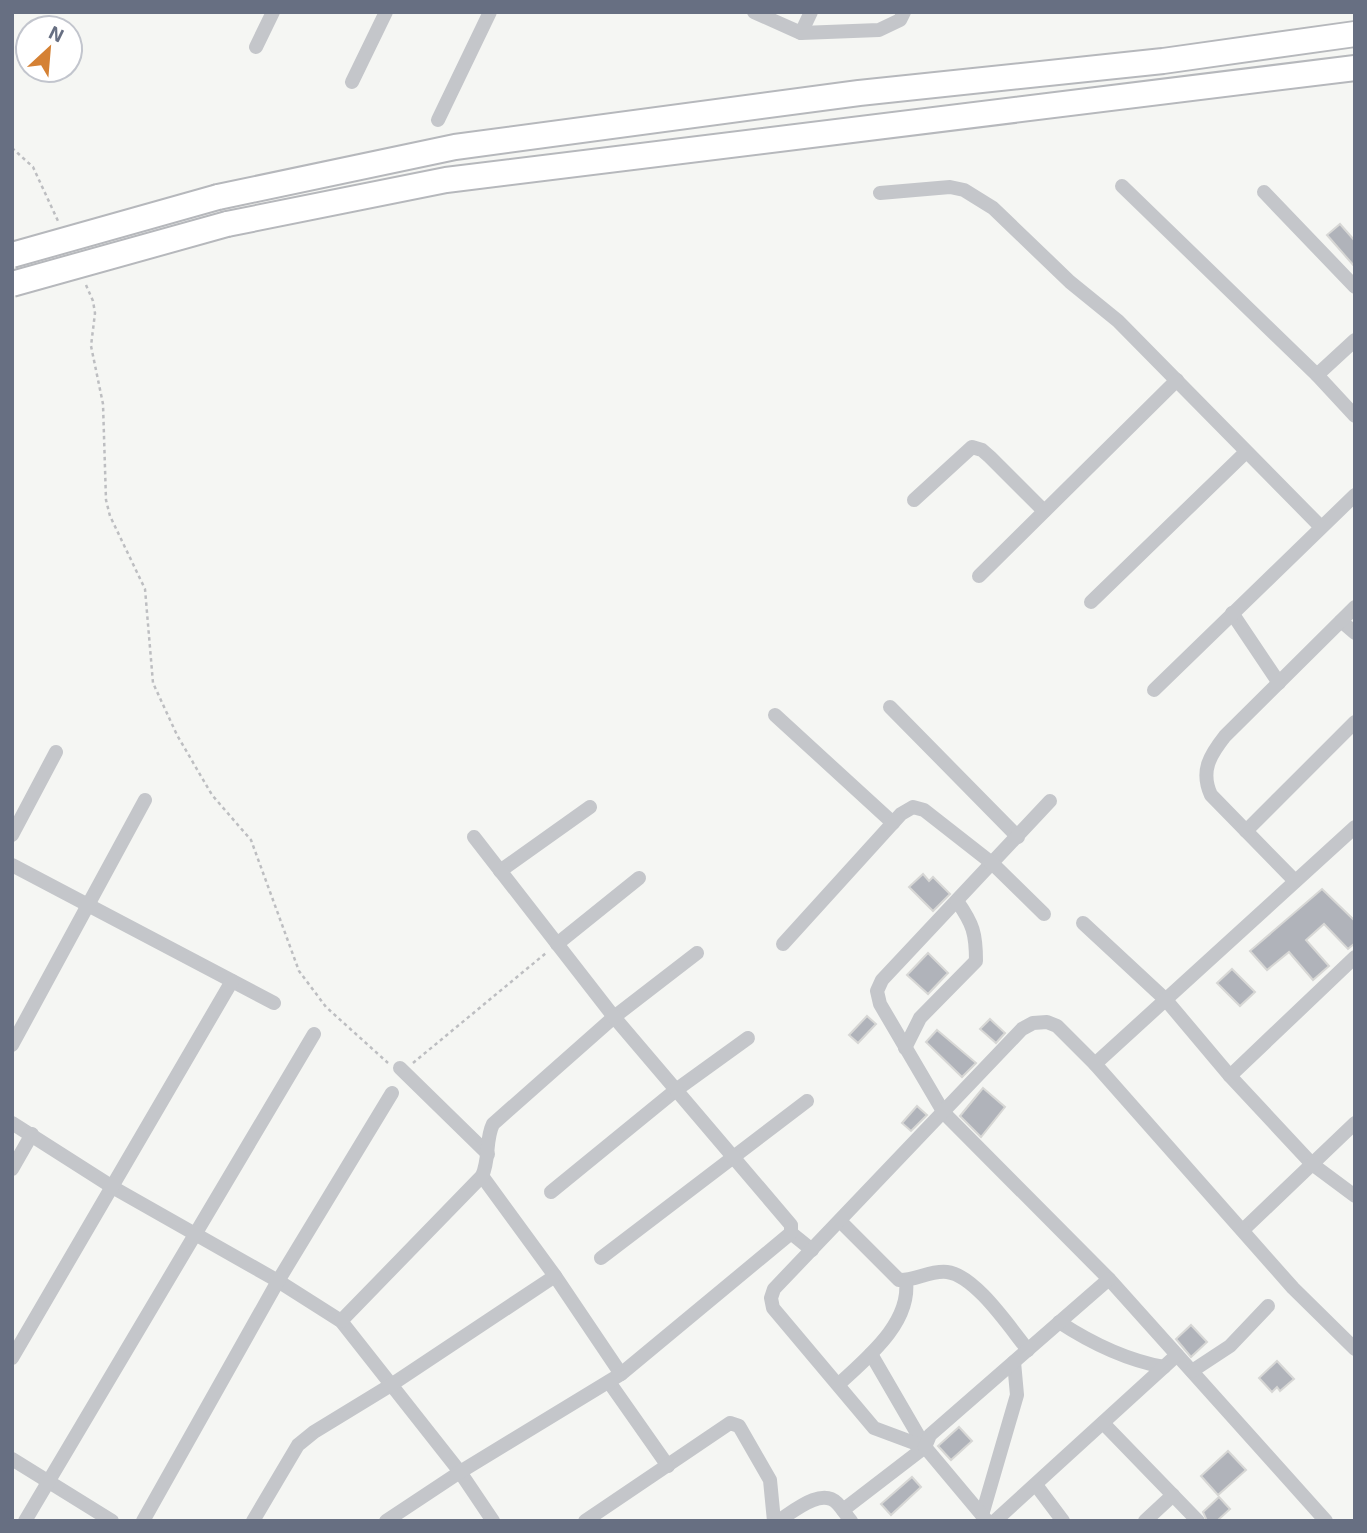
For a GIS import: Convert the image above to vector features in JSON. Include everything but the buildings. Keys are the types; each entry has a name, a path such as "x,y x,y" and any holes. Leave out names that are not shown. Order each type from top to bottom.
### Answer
{"highway":[{"path":"12,255 218,197 456,147 859,93 1163,61 1355,34"},
{"path":"12,284 227,224 446,180 1355,68"}],"street":[{"path":"256,47 273,12"},
{"path":"352,82 386,12"},
{"path":"438,120 490,12"},
{"path":"754,12 801,33 879,30 900,20 904,12"},
{"path":"801,33 811,12"},
{"path":"1122,186 1317,375 1355,416"},
{"path":"880,193 950,187 964,190 993,208 1070,282 1118,321 1320,526"},
{"path":"1264,192 1355,287"},
{"path":"1317,375 1355,340"},
{"path":"979,576 1177,380"},
{"path":"915,500 972,447 982,450 990,457 1044,511"},
{"path":"1091,602 1246,452"},
{"path":"1154,690 1320,526 1355,495"},
{"path":"1295,881 1211,795 1206,783 1206,770 1211,755 1225,736 1355,607"},
{"path":"1232,613 1279,683"},
{"path":"1341,621 1355,633"},
{"path":"890,707 1018,837"},
{"path":"775,715 893,823"},
{"path":"1246,831 1355,722"},
{"path":"12,835 56,752"},
{"path":"12,1045 145,800"},
{"path":"1050,801 882,980 877,991 880,1004 944,1113 1109,1279 1320,1519"},
{"path":"500,871 590,807"},
{"path":"783,944 901,814 913,807 924,810 993,864 1044,914"},
{"path":"1095,1064 1354,828"},
{"path":"474,837 614,1017 791,1225 791,1233"},
{"path":"12,866 274,1003"},
{"path":"556,944 639,878"},
{"path":"905,1048 920,1018 976,961 976,937 957,901"},
{"path":"1083,923 1166,999 1230,1076 1312,1164 1355,1196"},
{"path":"341,1321 482,1176 488,1154 488,1133 493,1124 614,1017 697,953"},
{"path":"1230,1076 1352,965"},
{"path":"12,1357 114,1188 232,981"},
{"path":"925,1447 874,1428 773,1308 771,1298 774,1289 1022,1029 1033,1023 1047,1022 1058,1026 1095,1064 1293,1288 1353,1345"},
{"path":"25,1521 314,1034"},
{"path":"551,1192 676,1090 748,1038"},
{"path":"400,1068 488,1154"},
{"path":"143,1521 278,1281 392,1093"},
{"path":"601,1258 807,1101"},
{"path":"12,1123 114,1188 278,1281 341,1321 460,1472 493,1521"},
{"path":"1243,1230 1355,1123"},
{"path":"12,1169 32,1134"},
{"path":"482,1176 555,1276 668,1466"},
{"path":"840,1221 899,1280 906,1281 936,1272 957,1274 973,1285 1028,1350"},
{"path":"791,1233 812,1250"},
{"path":"386,1521 460,1472 615,1378 791,1233"},
{"path":"253,1521 298,1446 314,1432 391,1385 555,1276"},
{"path":"585,1521 730,1423 739,1426 769,1480 776,1521 810,1501 823,1497 836,1500 847,1515 925,1447 930,1435 1109,1279"},
{"path":"839,1384 890,1332 907,1293 906,1281"},
{"path":"1192,1371 1230,1346 1268,1306"},
{"path":"1059,1322 1089,1342 1146,1364 1164,1367"},
{"path":"871,1354 925,1447 988,1519"},
{"path":"988,1519 1035,1485 1177,1355"},
{"path":"988,1519 1017,1395 1014,1362"},
{"path":"1103,1423 1198,1521"},
{"path":"12,1459 112,1521"},
{"path":"1035,1485 1063,1521"},
{"path":"1145,1521 1173,1495"}],"path":[{"path":"12,148 33,167 61,227"},
{"path":"85,282 95,313 91,346 103,404 106,500 110,516 145,589 153,683 202,781 251,840 299,971 326,1007 385,1062 400,1068 411,1065 556,944"}]}
